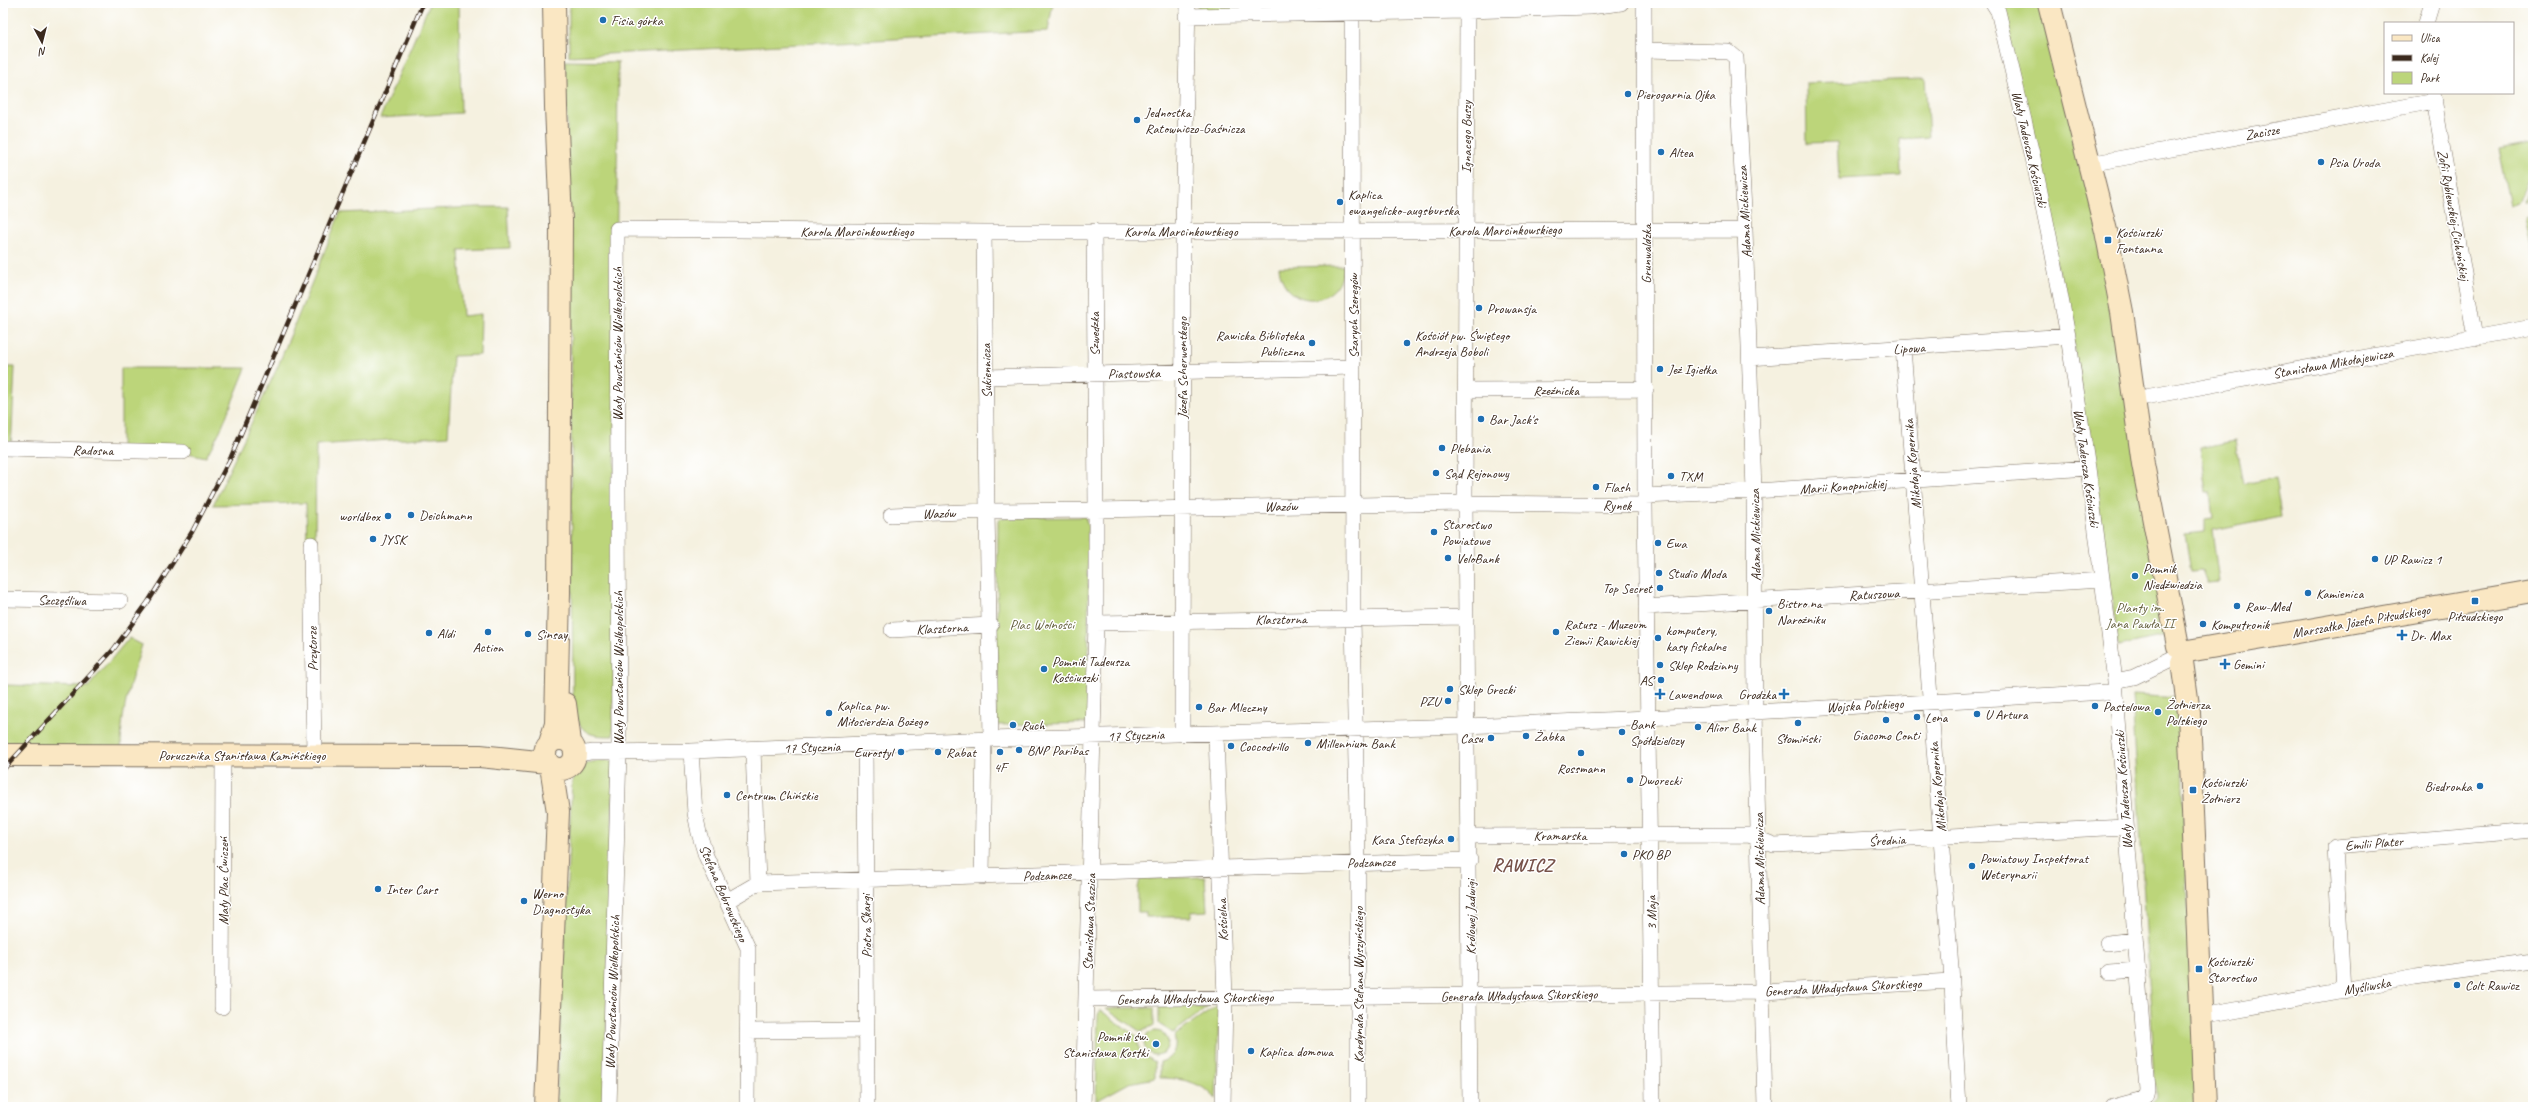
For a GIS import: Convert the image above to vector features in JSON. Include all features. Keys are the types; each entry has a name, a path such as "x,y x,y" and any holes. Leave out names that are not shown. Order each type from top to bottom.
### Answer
{"street":[{"path":"546,1107 561,751 561,221 556,107 554,3"},
{"path":"1188,10 1352,14 1590,8 1621,3"},
{"name":"Grunwaldzka","path":"1644,3 1646,229 1645,500"},
{"name":"Wały Tadeusza Kościuszki","path":"1993,3 1998,11 2033,158 2068,336 2088,468 2102,580 2111,686 2126,827 2146,1096 2142,1099 2112,1107"},
{"path":"2049,3 2106,231 2119,298 2143,464 2180,654 2189,713 2205,1107"},
{"path":"2426,22 2432,3"},
{"name":"Józefa Scherwentkego","path":"1182,733 1181,622 1183,230 1188,10"},
{"name":"Ignacego Buszy","path":"1466,503 1467,11"},
{"name":"Szarych Szeregów","path":"1352,14 1354,232 1352,618 1354,729"},
{"name":"Adama Mickiewicza","path":"1645,50 1729,52 1734,55 1745,230 1754,491 1756,601 1755,711 1765,1107"},
{"name":"Zacisze","path":"2089,164 2434,97"},
{"name":"Zofii Ryblewskiej-Cichońskiej","path":"2434,97 2475,338"},
{"name":"Karola Marcinkowskiego","path":"617,230 984,232 1183,230 1354,232 1646,229 1745,230"},
{"name":"Wały Powstańców Wielkopolskich","path":"609,1107 618,752 617,230"},
{"name":"Szwedzka","path":"1094,231 1096,510"},
{"name":"Sukiennicza","path":"984,232 987,511"},
{"name":"Stanisława Mikołajewicza","path":"2134,399 2533,327"},
{"name":"Lipowa","path":"1750,358 2068,336"},
{"name":"Mikołaja Kopernika","path":"1903,348 1928,686 1941,838 1959,1107"},
{"name":"Piastowska","path":"986,377 1353,367"},
{"name":"Rzeźnicka","path":"1466,390 1646,389"},
{"name":"Radosna","path":"3,448 183,452"},
{"name":"Marii Konopnickiej","path":"1645,500 2088,468"},
{"name":"Rynek","path":"1466,503 1645,500 1648,718"},
{"path":"1466,503 1466,726 1648,718"},
{"name":"Wazów","path":"1096,510 1466,503"},
{"path":"982,877 991,625 987,511 1096,510 1096,622 1092,737"},
{"name":"Wazów","path":"891,515 987,511"},
{"name":"Przytorze","path":"311,544 314,755"},
{"name":"Ratuszowa","path":"1646,608 2102,580"},
{"name":"Marszałka Józefa Piłsudskiego","path":"2180,654 2533,591"},
{"name":"Szczęśliwa","path":"3,599 120,601"},
{"name":"Klasztorna","path":"1096,622 1466,617"},
{"name":"Klasztorna","path":"892,630 991,625"},
{"name":"Wojska Polskiego","path":"1648,718 1930,702 2111,686 2134,677 2180,654"},
{"name":"3 Maja","path":"1648,718 1653,1107"},
{"name":"17 Stycznia","path":"561,751 691,751 987,739 1466,726"},
{"name":"Królowej Jadwigi","path":"1466,726 1470,860 1470,1107"},
{"name":"Kardynała Stefana Wyszyńskiego","path":"1354,729 1358,863 1358,1107"},
{"name":"Kościelna","path":"1216,733 1225,998 1223,1107"},
{"name":"Stanisława Staszica","path":"1083,1107 1090,873 1092,737"},
{"name":"Piotra Skargi","path":"865,745 867,1107"},
{"path":"727,901 758,883 753,749"},
{"name":"Porucznika Stanisława Kamińskiego","path":"3,755 481,756 561,751"},
{"name":"Stefana Bobrowskiego","path":"691,751 695,813 699,833 706,856 748,948 747,1107"},
{"name":"Mały Plac Ćwiczeń","path":"222,1007 223,756"},
{"name":"Średnia","path":"1650,835 1749,835 1774,845 1941,838 2126,827"},
{"name":"Emilii Plater","path":"2343,990 2335,847 2533,830"},
{"name":"Kramarska","path":"1469,836 1650,835"},
{"name":"Podzamcze","path":"758,883 982,877 1470,860"},
{"path":"2107,943 2135,947"},
{"name":"Myśliwska","path":"2201,1016 2416,977 2533,961"},
{"path":"2109,972 2137,970"},
{"name":"Generała Władysława Sikorskiego","path":"1086,999 1762,992 1951,981"},
{"path":"747,1031 867,1030"}],"green space":[{"path":"430,3 459,3 461,113 380,118"},
{"path":"569,3 1053,3 1048,31 569,56"},
{"path":"1197,3 1569,3 1209,13 1198,8"},
{"name":"Planty im. Jana Pawła II","path":"2001,3 2039,3 2100,233 2169,635 2119,646 2072,336"},
{"path":"565,61 618,62 613,736 591,734 583,728 577,718 573,718 570,237"},
{"path":"1925,79 1929,137 1900,139 1901,176 1839,179 1837,142 1807,143 1806,83"},
{"path":"2533,143 2533,168 2518,203 2510,206 2498,149"},
{"path":"2533,175 2533,188 2525,203 2524,201"},
{"path":"508,207 510,248 459,250 463,316 481,314 480,355 453,356 448,436 316,445 315,544 307,544 306,503 213,505 278,366 340,213"},
{"path":"2525,217 2533,218 2533,257"},
{"path":"1344,266 1340,280 1333,291 1323,297 1312,299 1300,297 1290,291 1283,281 1279,267"},
{"path":"3,367 15,367 11,449 3,448"},
{"path":"121,368 246,368 222,427 206,457 183,452 121,451"},
{"path":"2235,441 2243,484 2275,478 2281,517 2212,531 2219,582 2207,583 2202,570 2191,571 2185,534 2205,532 2205,519 2213,518 2210,492 2206,492 2200,448"},
{"name":"Plac Wolności","path":"1085,517 1088,526 1089,723 996,725 998,521 1001,518"},
{"path":"129,638 142,645 126,700 121,741 122,755 3,755 3,685 88,687"},
{"path":"2132,695 2179,698 2197,1107 2140,1107 2150,1103 2156,1097"},
{"path":"614,760 604,1107 556,1107 572,781 584,765 600,761"},
{"path":"1205,877 1207,911 1191,912 1191,917 1146,917 1146,912 1138,912 1138,888 1140,879"},
{"path":"1217,1006 1219,1009 1216,1099 1210,1093 1191,1082 1160,1078 1160,1062 1164,1061 1173,1053 1175,1045 1174,1036"},
{"path":"1159,1007 1208,1007 1173,1033 1159,1024"},
{"path":"1106,1008 1154,1008 1154,1025 1141,1032"},
{"path":"1100,1010 1139,1038 1138,1045 1141,1054 1155,1062 1155,1078 1129,1083 1096,1101 1098,1015"},
{"path":"1156,1031 1164,1035 1168,1043 1164,1051 1156,1055 1148,1051 1144,1043 1148,1035"}],"railway":[{"path":"3,770 113,650 148,602 192,532 231,457 423,3"}],"place":[{"name":"Fisia górka","path":"603,20"},
{"name":"Pierogarnia Ojka","path":"1628,94"},
{"name":"Jednostka Ratowniczo-Gaśnicza","path":"1137,120"},
{"name":"Altea","path":"1661,152"},
{"name":"Psia Uroda","path":"2321,162"},
{"name":"Kaplica ewangelicko-augsburska","path":"1340,202"},
{"name":"Kościuszki Fontanna","path":"2108,240"},
{"name":"Prowansja","path":"1479,308"},
{"name":"Rawicka Biblioteka Publiczna","path":"1312,343"},
{"name":"Kościół pw. Świętego Andrzeja Boboli","path":"1407,343"},
{"name":"Jeż Igiełka","path":"1660,369"},
{"name":"Bar Jack's","path":"1481,419"},
{"name":"Plebania","path":"1442,448"},
{"name":"Sąd Rejonowy","path":"1436,473"},
{"name":"TXM","path":"1671,476"},
{"name":"Flash","path":"1596,487"},
{"name":"Deichmann","path":"411,515"},
{"name":"worldbox","path":"388,516"},
{"name":"Starostwo Powiatowe","path":"1434,532"},
{"name":"JYSK","path":"373,539"},
{"name":"Ewa","path":"1658,543"},
{"name":"VeloBank","path":"1448,558"},
{"name":"UP Rawicz 1","path":"2375,559"},
{"name":"Studio Moda","path":"1659,573"},
{"name":"Pomnik Niedźwiedzia","path":"2135,576"},
{"name":"Top Secret","path":"1660,588"},
{"name":"Kamienica","path":"2308,593"},
{"name":"Piłsudskiego","path":"2475,601"},
{"name":"Raw-Med","path":"2237,606"},
{"name":"Bistro na Narożniku","path":"1769,611"},
{"name":"Komputronik","path":"2203,624"},
{"name":"Action","path":"488,632"},
{"name":"Ratusz - Muzeum Ziemii Rawickiej","path":"1556,632"},
{"name":"Aldi","path":"429,633"},
{"name":"Sinsay","path":"528,634"},
{"name":"Dr. Max","path":"2402,635"},
{"name":"komputery, kasy fiskalne","path":"1658,638"},
{"name":"Gemini","path":"2225,664"},
{"name":"Sklep Rodzinny","path":"1660,665"},
{"name":"Pomnik Tadeusza Kościuszki","path":"1044,669"},
{"name":"AS","path":"1661,680"},
{"name":"Sklep Grecki","path":"1450,689"},
{"name":"Lawendowa","path":"1660,694"},
{"name":"Grodzka","path":"1784,694"},
{"name":"PZU","path":"1448,701"},
{"name":"Pastelowa","path":"2095,706"},
{"name":"Bar Mleczny","path":"1199,707"},
{"name":"Żołnierza Polskiego","path":"2158,712"},
{"name":"Kaplica pw. Miłosierdzia Bożego","path":"829,713"},
{"name":"U Artura","path":"1977,714"},
{"name":"Lena","path":"1917,717"},
{"name":"Giacomo Conti","path":"1886,720"},
{"name":"Słomiński","path":"1798,723"},
{"name":"Ruch","path":"1013,725"},
{"name":"Alior Bank","path":"1698,727"},
{"name":"Bank Spółdzielczy","path":"1622,732"},
{"name":"Żabka","path":"1526,736"},
{"name":"Casu","path":"1491,738"},
{"name":"Millennium Bank","path":"1308,743"},
{"name":"Coccodrillo","path":"1231,746"},
{"name":"BNP Paribas","path":"1019,750"},
{"name":"Eurostyl","path":"901,752"},
{"name":"Rabat","path":"938,752"},
{"name":"4F","path":"1000,752"},
{"name":"Rossmann","path":"1581,753"},
{"name":"Dworecki","path":"1630,780"},
{"name":"Biedronka","path":"2480,786"},
{"name":"Kościuszki Żołnierz","path":"2193,790"},
{"name":"Centrum Chińskie","path":"727,795"},
{"name":"Kasa Stefczyka","path":"1451,839"},
{"name":"PKO BP","path":"1624,854"},
{"name":"Powiatowy Inspektorat Weterynarii","path":"1972,866"},
{"name":"Inter Cars","path":"378,889"},
{"name":"Werno Diagnostyka","path":"524,901"},
{"name":"Kościuszki Starostwo","path":"2199,969"},
{"name":"Colt Rawicz","path":"2457,985"},
{"name":"Pomnik św. Stanisława Kostki","path":"1156,1044"},
{"name":"Kaplica domowa","path":"1251,1051"}],"district":[{"name":"RAWICZ","path":"1523,865"}]}
